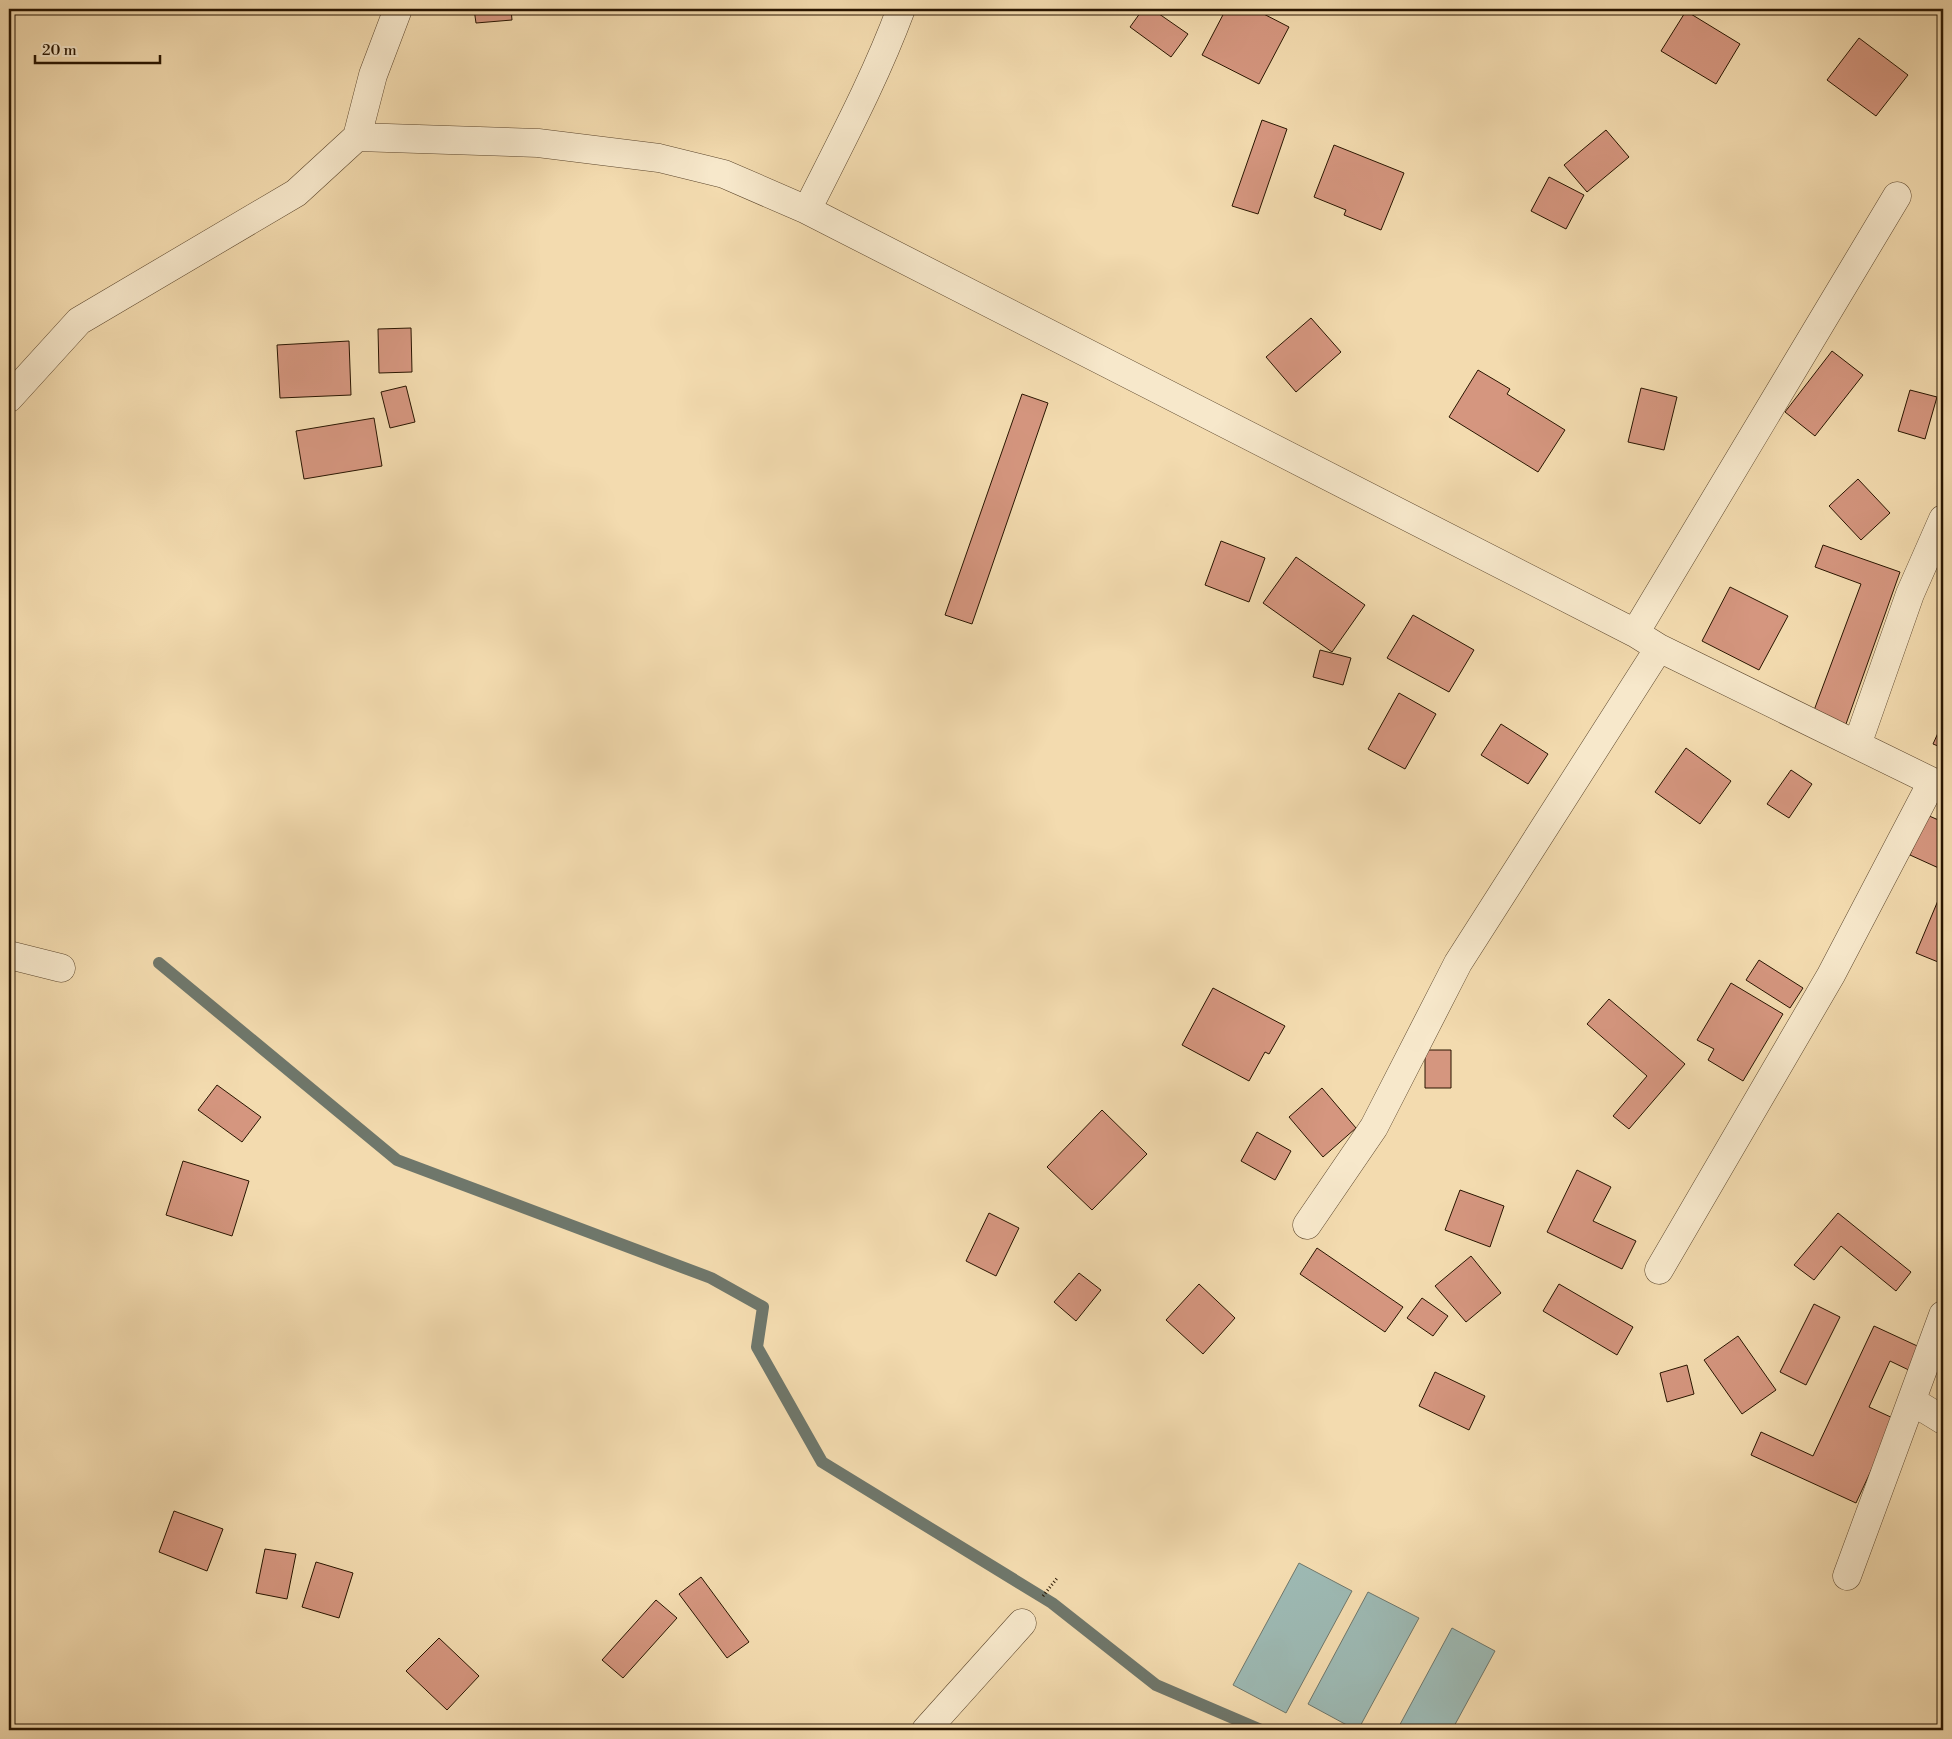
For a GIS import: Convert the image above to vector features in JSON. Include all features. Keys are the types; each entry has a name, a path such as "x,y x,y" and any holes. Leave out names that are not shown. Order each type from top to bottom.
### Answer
{"street":[{"path":"9,398 79,321 296,194 357,137 373,75 398,9"},
{"path":"807,210 867,93 901,9"},
{"path":"357,137 538,143 659,158 724,174 807,210 1635,633 1659,648 1856,746 1938,784 1831,975 1659,1270"},
{"path":"1635,633 1897,196"},
{"path":"1856,746 1910,594 1943,519"},
{"path":"1307,1225 1374,1128 1458,963 1659,648"},
{"path":"9,955 61,968"},
{"path":"1847,1576 1943,1316"},
{"path":"1912,1401 1943,1420"},
{"path":"926,1730 1022,1622"}],"path":[{"path":"1046,1592 1058,1577"}],"water":[{"path":"1299,1563 1352,1591 1286,1713 1233,1685"},
{"path":"1368,1592 1419,1618 1358,1730 1356,1730 1308,1704"},
{"path":"1452,1628 1495,1651 1452,1730 1397,1730"}],"building":[{"path":"474,9 511,9 512,20 476,23"},
{"path":"573,9 634,9 633,13"},
{"path":"1143,9 1152,9 1188,34 1171,57 1130,27"},
{"path":"1226,9 1254,9 1289,27 1259,84 1202,55"},
{"path":"1686,11 1740,44 1716,84 1661,51"},
{"path":"1859,38 1908,75 1876,116 1827,80"},
{"path":"1262,120 1287,129 1258,214 1232,206"},
{"path":"1606,130 1629,157 1587,192 1564,165"},
{"path":"1334,145 1404,173 1381,230 1344,215 1346,210 1314,197"},
{"path":"1549,177 1584,195 1566,229 1531,211"},
{"path":"1311,318 1341,352 1296,392 1266,357"},
{"path":"411,328 412,372 379,373 378,329"},
{"path":"349,341 351,395 280,398 277,345"},
{"path":"1832,351 1863,375 1815,436 1785,412"},
{"path":"1478,370 1510,389 1507,394 1565,430 1538,472 1449,417"},
{"path":"406,386 415,422 390,428 381,392"},
{"path":"1641,388 1677,397 1664,450 1628,442"},
{"path":"1910,390 1937,397 1925,439 1898,431"},
{"path":"1022,394 1048,403 972,624 945,615"},
{"path":"374,418 382,466 304,479 296,431"},
{"path":"1858,479 1890,513 1861,540 1829,506"},
{"path":"1943,537 1943,567 1929,556"},
{"path":"1221,541 1265,558 1249,602 1205,585"},
{"path":"1823,545 1900,572 1846,724 1813,713 1861,584 1815,567"},
{"path":"1296,557 1365,605 1332,652 1263,603"},
{"path":"1730,587 1788,616 1759,670 1702,641"},
{"path":"1413,615 1474,650 1449,692 1387,658"},
{"path":"1320,650 1351,658 1343,685 1313,677"},
{"path":"1399,693 1436,714 1405,769 1368,749"},
{"path":"1943,722 1943,748 1933,744"},
{"path":"1501,724 1548,754 1528,784 1481,755"},
{"path":"1686,748 1731,781 1700,824 1655,792"},
{"path":"1791,770 1812,784 1789,818 1767,804"},
{"path":"1927,815 1943,822 1943,870 1910,855"},
{"path":"1943,891 1943,964 1916,953"},
{"path":"1759,960 1803,988 1790,1008 1746,980"},
{"path":"1731,983 1783,1014 1743,1081 1708,1060 1714,1049 1697,1040"},
{"path":"1213,988 1285,1026 1269,1054 1265,1052 1249,1081 1182,1045"},
{"path":"1609,999 1685,1064 1629,1129 1613,1116 1647,1076 1587,1024"},
{"path":"1425,1050 1451,1050 1451,1088 1425,1088"},
{"path":"217,1085 261,1117 242,1142 198,1110"},
{"path":"1322,1088 1356,1128 1323,1157 1289,1117"},
{"path":"1102,1110 1147,1154 1092,1210 1047,1167"},
{"path":"1257,1132 1291,1151 1275,1180 1241,1161"},
{"path":"183,1161 249,1181 232,1236 166,1215"},
{"path":"1577,1170 1611,1187 1593,1221 1636,1241 1622,1269 1547,1232"},
{"path":"1460,1190 1504,1206 1490,1247 1445,1230"},
{"path":"989,1213 1019,1228 996,1276 966,1261"},
{"path":"1838,1213 1911,1272 1896,1291 1841,1246 1814,1280 1794,1265"},
{"path":"1317,1248 1403,1307 1385,1332 1300,1274"},
{"path":"1471,1256 1501,1293 1466,1322 1435,1286"},
{"path":"1079,1273 1101,1290 1076,1321 1054,1302"},
{"path":"1199,1284 1235,1318 1203,1354 1166,1320"},
{"path":"1559,1284 1633,1327 1617,1355 1543,1311"},
{"path":"1422,1298 1448,1316 1433,1336 1407,1318"},
{"path":"1814,1304 1840,1317 1806,1385 1780,1372"},
{"path":"1874,1326 1926,1350 1915,1373 1890,1361 1869,1407 1895,1419 1856,1503 1751,1455 1761,1432 1813,1456"},
{"path":"1738,1336 1776,1390 1742,1414 1704,1360"},
{"path":"1687,1365 1694,1394 1667,1402 1660,1373"},
{"path":"1435,1372 1485,1396 1469,1430 1419,1406"},
{"path":"174,1511 223,1529 207,1571 159,1552"},
{"path":"265,1549 296,1554 287,1599 256,1593"},
{"path":"316,1562 353,1573 339,1618 302,1607"},
{"path":"701,1577 749,1642 727,1658 679,1594"},
{"path":"656,1600 677,1618 623,1678 602,1660"},
{"path":"439,1638 479,1676 447,1710 406,1671"}],"waterway":[{"path":"159,963 397,1160 711,1278 763,1307 757,1347 822,1462 1052,1603 1156,1685 1261,1730"}]}
